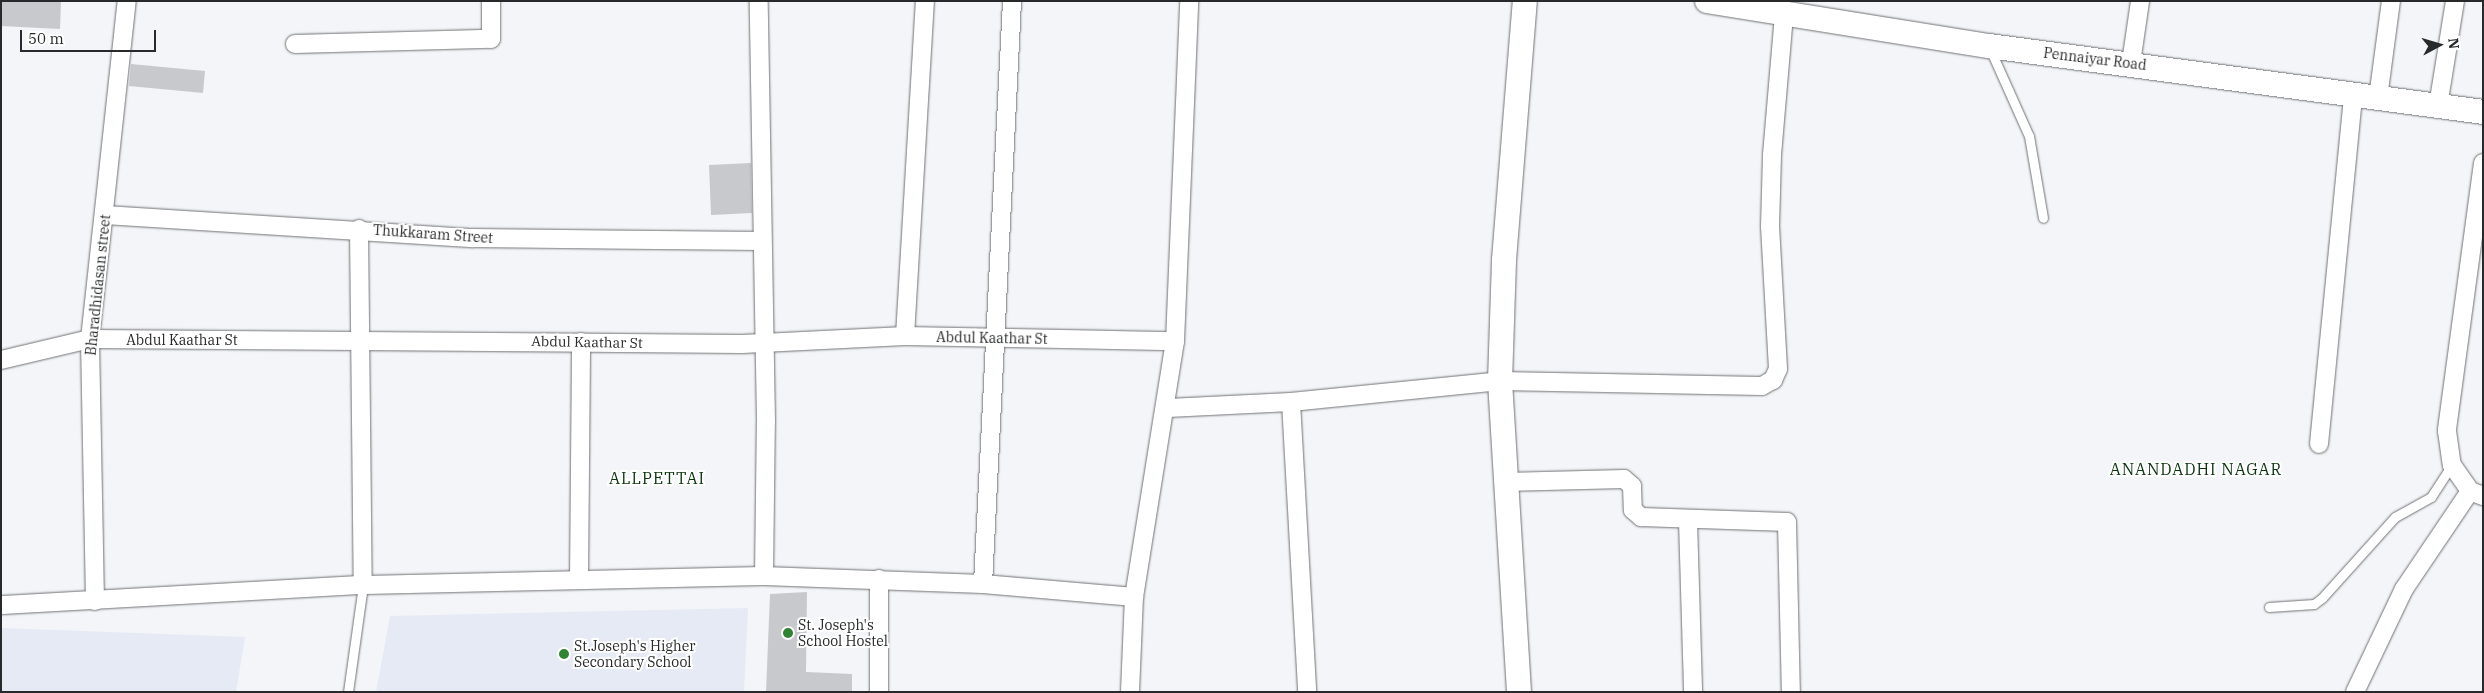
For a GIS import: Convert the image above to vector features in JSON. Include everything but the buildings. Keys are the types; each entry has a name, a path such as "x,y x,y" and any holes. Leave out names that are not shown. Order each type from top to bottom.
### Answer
{"street":[{"name":"Bharadhidasan street","path":"95,601 90,339 127,1"},
{"path":"295,44 491,39 491,1"},
{"path":"759,1 761,241 766,343 764,576"},
{"path":"905,336 926,1"},
{"path":"983,584 992,339 1012,1"},
{"path":"1130,692 1134,596 1168,408 1176,341 1189,1"},
{"path":"1519,692 1500,381 1505,250 1525,1"},
{"name":"Pennaiyar Road","path":"1707,1 1784,16 1989,46 2131,63 2483,112"},
{"path":"2131,63 2140,1"},
{"path":"2378,98 2391,1"},
{"path":"2438,106 2455,1"},
{"path":"1168,408 1292,402 1500,381 1762,386 1773,380 1778,369 1770,227 1772,155 1784,16"},
{"path":"2319,444 2353,95"},
{"path":"2355,692 2404,589 2476,494 2452,465 2447,431 2480,212 2483,163"},
{"name":"Thukkaram Street","path":"105,215 614,243 761,241"},
{"path":"359,229 363,585"},
{"name":"Abdul Kaathar St","path":"1,360 90,339 766,343 905,336 1176,341"},
{"path":"579,580 581,342"},
{"path":"1292,402 1307,692"},
{"path":"1505,482 1624,479 1632,486 1633,510 1641,517 1688,521 1786,522 1791,692"},
{"path":"1688,521 1693,692"},
{"path":"1,605 363,585 764,576 983,584 1134,596"},
{"path":"879,692 880,579"}],"lane":[{"path":"1989,46 2029,136 2043,218"},
{"path":"2269,607 2314,604 2322,598 2395,517 2431,497 2452,465"},
{"path":"348,692 363,585"}],"shaded area":[{"name":"St.Joseph's Higher Secondary School","path":"748,608 744,692 376,692 390,616"},
{"path":"1,628 245,637 236,692 1,692"}],"place":[{"name":"St. Joseph's School Hostel","path":"788,633"},
{"name":"St.Joseph's Higher Secondary School","path":"564,654"}],"district":[{"name":"ANANDADHI NAGAR","path":"2196,469"},
{"name":"ALLPETTAI","path":"657,478"}]}
